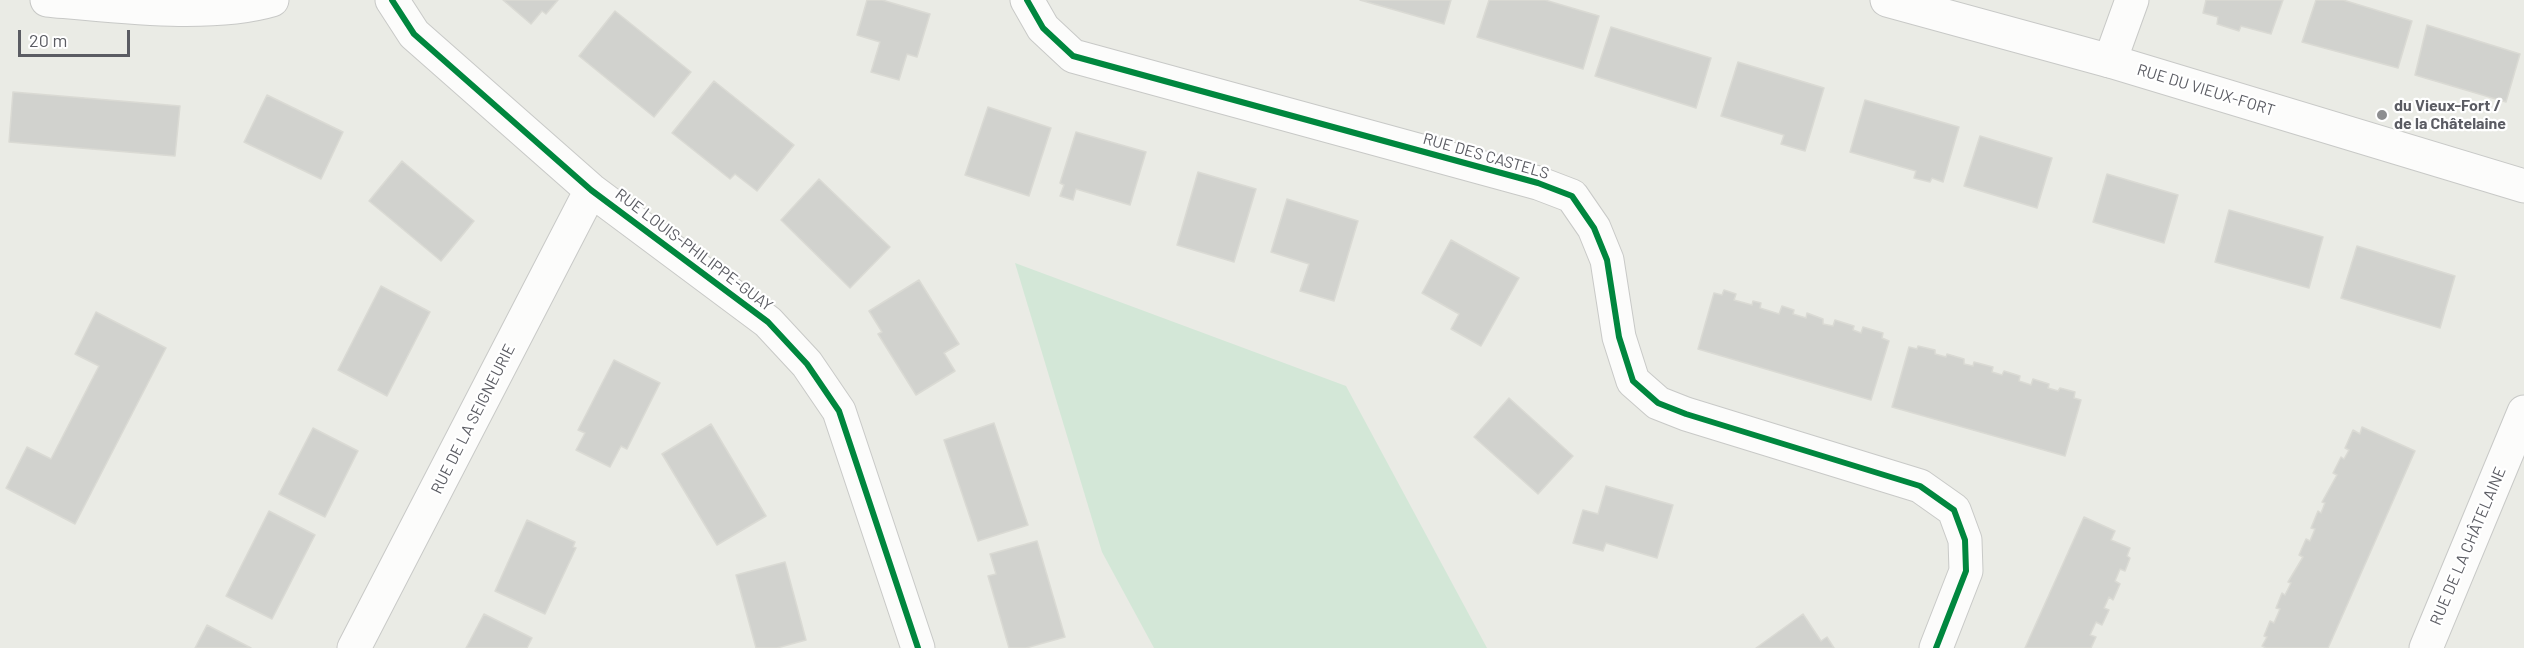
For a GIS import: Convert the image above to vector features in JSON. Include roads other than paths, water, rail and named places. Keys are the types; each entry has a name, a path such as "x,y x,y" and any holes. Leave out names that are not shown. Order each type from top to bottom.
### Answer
{"street":[{"path":"47,0 203,9 272,0"},
{"name":"RUE LOUIS-PHILIPPE-GUAY","path":"392,0 414,34 591,190 768,322 807,364 839,411 918,648"},
{"name":"RUE DES CASTELS","path":"1027,0 1043,28 1072,56 1538,183 1572,196 1594,228 1607,260 1619,337 1633,381 1658,403 1686,414 1920,486 1953,510 1965,540 1966,571 1936,648"},
{"name":"RUE DU VIEUX-FORT","path":"1887,0 2110,61 2524,186"},
{"path":"2110,61 2132,0"},
{"name":"RUE DE LA SEIGNEURIE","path":"354,648 591,190"},
{"name":"RUE DE LA CHÂTELAINE","path":"2426,648 2524,412"}],"place":[{"name":"du Vieux-Fort / de la Châtelaine","path":"2382,115"}]}
